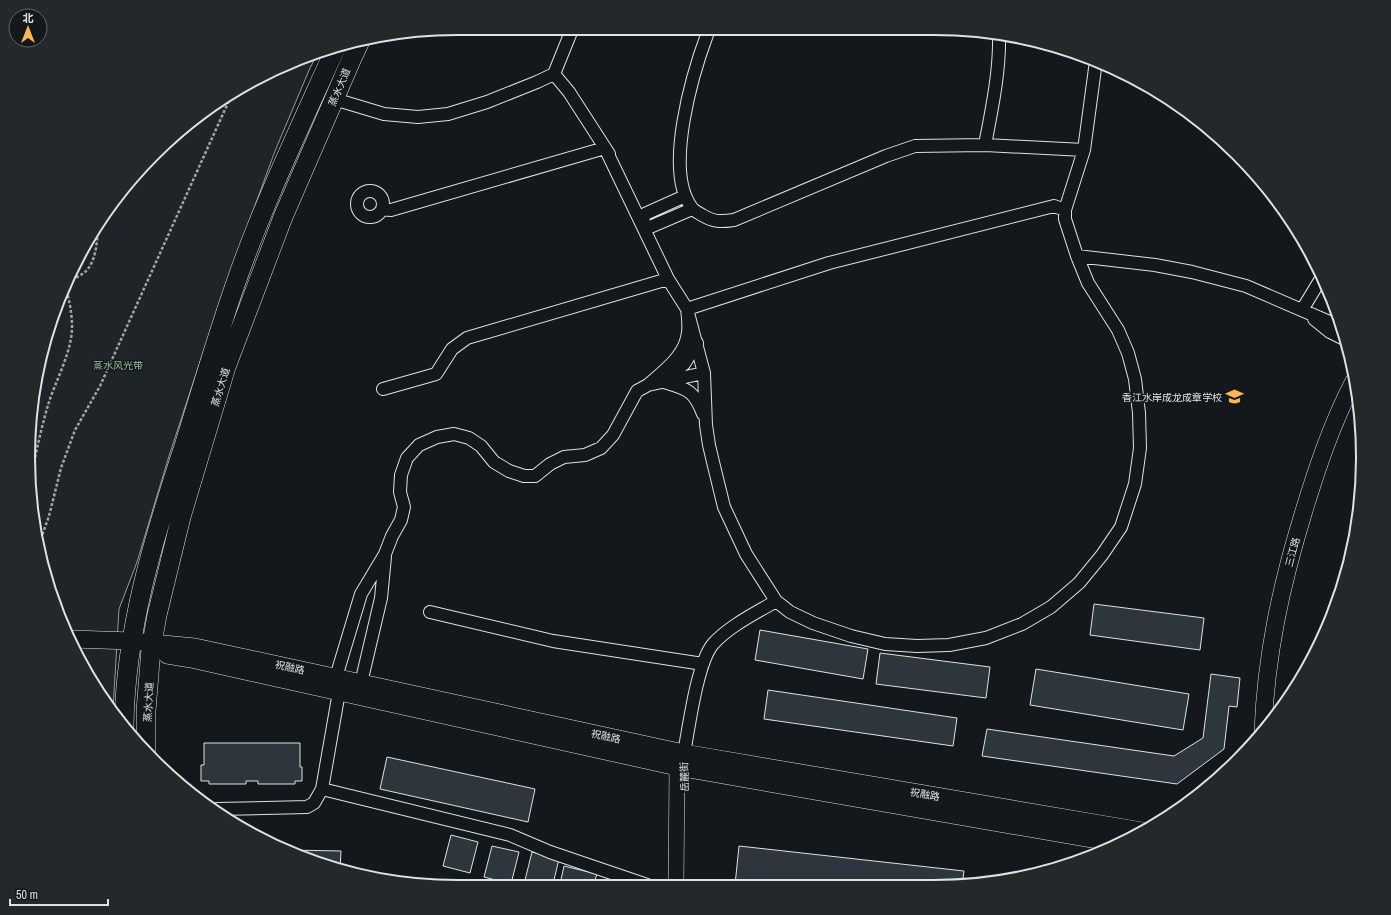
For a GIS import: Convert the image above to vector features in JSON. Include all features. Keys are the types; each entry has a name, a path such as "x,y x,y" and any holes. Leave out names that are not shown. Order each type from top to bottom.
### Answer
{"main road":[{"name":"蒸水大道","path":"146,742 146,711 152,648 157,615 181,516 226,366 283,217 357,47"},
{"name":"蒸水大道","path":"124,717 137,613 160,520 235,285 265,208 333,54"},
{"name":"三江路","path":"1263,722 1264,697 1271,640 1290,558 1314,476 1343,402 1350,389"},
{"name":"三江路","path":"1275,706 1281,644 1299,561 1323,479 1352,402"},
{"name":"祝融路","path":"77,639 152,648 191,659 338,685 682,763 1108,842"},
{"name":"祝融路","path":"80,647 132,645"},
{"name":"祝融路","path":"338,685 361,683 682,763 1132,830"}],"street":[{"path":"334,99 384,114 418,117 448,114 494,99 554,74 570,35"},
{"path":"707,35 701,51 684,117 679,150 679,170 685,196 692,209 708,218 720,222 734,220 886,156 915,146 985,145 1084,150"},
{"path":"985,145 994,101 1000,41"},
{"path":"554,74 569,92 629,183 668,279 687,309 704,373 708,445 724,507 746,554 776,601 790,612 813,623 851,636 885,644 918,646 949,645 986,638 1022,624 1051,607 1079,583 1102,555 1121,527 1135,484 1140,448 1139,413 1135,379 1128,353 1118,330 1088,283 1077,256 1065,219 1065,210 1084,150 1095,67"},
{"path":"382,209 391,210 605,148"},
{"path":"645,221 685,196"},
{"path":"687,309 829,263 1054,206 1065,210"},
{"path":"645,221 692,209"},
{"path":"1077,256 1155,265 1192,272 1246,286 1335,324"},
{"path":"383,389 436,374 452,349 467,338 668,279"},
{"path":"1302,310 1318,284"},
{"path":"648,385 671,365 680,354 686,342 688,332 687,309"},
{"path":"1302,310 1330,332 1338,336"},
{"path":"223,809 306,807 314,803 322,789 338,685 361,594 385,554 392,536 401,520 404,507 400,492 401,474 407,458 419,445 437,437 454,434 469,438 481,446 494,462 509,471 524,476 536,476 550,464 564,457 585,456 601,448 613,435 637,391 668,377 677,370 684,364 697,343"},
{"path":"648,385 704,373"},
{"path":"663,382 678,386 691,392 698,401 706,424"},
{"path":"361,683 381,598 385,554"},
{"path":"682,763 703,664 712,645 726,632 776,601"},
{"path":"430,612 553,641 703,664"},
{"name":"岳麓街","path":"676,880 682,763"},
{"name":"岳麓街","path":"682,763 684,880"},
{"path":"322,789 510,836 550,852 635,880"}],"path":[{"path":"42,535 49,516 61,468 76,430 100,386 228,103"},
{"path":"76,277 85,272 92,262 97,238"},
{"path":"35,463 48,404 66,356 72,329 71,306 68,295"}],"green space":[{"name":"蒸水风光带","path":"314,60 275,151 221,298 169,456 137,562 119,609 113,703 92,669 67,619 49,567 43,540 36,485 36,430 43,375 57,322 79,271 106,223 122,200 159,159 200,122 223,106 271,79"}],"building":[{"path":"1094,604 1204,618 1200,650 1090,635"},
{"path":"760,630 868,649 863,679 755,660"},
{"path":"880,653 990,667 986,698 876,684"},
{"path":"1036,669 1189,694 1183,730 1030,705"},
{"path":"1211,674 1240,678 1237,707 1229,706 1224,749 1177,784 982,756 987,729 1174,756 1203,738"},
{"path":"768,690 957,718 953,746 764,719"},
{"path":"204,743 300,743 300,767 302,767 302,781 295,781 295,784 258,784 258,781 246,781 246,784 209,784 209,781 201,781 201,765 204,765"},
{"path":"387,757 535,789 528,822 380,789"},
{"path":"451,835 478,842 470,873 443,866"},
{"path":"492,846 519,852 512,880 496,880 484,877"},
{"path":"739,846 964,871 963,879 961,879 736,880"},
{"path":"302,850 341,851 340,864"},
{"path":"532,852 559,859 554,880 525,880"},
{"path":"564,866 597,874 595,880 561,880"}],"place":[{"name":"香江水岸成龙成章学校","path":"1235,397"}]}
